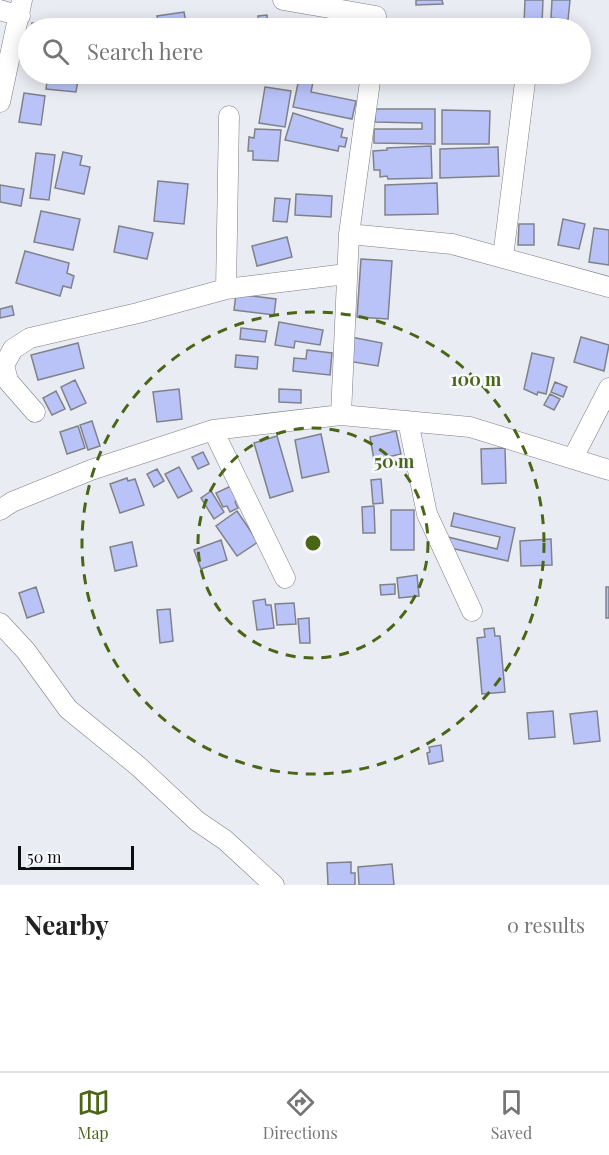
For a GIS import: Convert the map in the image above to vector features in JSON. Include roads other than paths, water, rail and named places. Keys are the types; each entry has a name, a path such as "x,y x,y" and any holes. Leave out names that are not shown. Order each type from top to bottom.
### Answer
{"street":[{"path":"283,0 376,15"},
{"path":"0,10 21,8"},
{"path":"0,102 18,21"},
{"path":"341,415 349,234 370,84"},
{"path":"503,257 525,84"},
{"path":"225,289 229,116"},
{"path":"349,234 452,244 609,287"},
{"path":"35,412 8,381 4,366 13,349 30,338 138,313 225,289 346,274"},
{"path":"573,458 609,388"},
{"path":"0,510 12,502 91,470 213,430 341,415 471,427 609,470"},
{"path":"408,421 427,514 472,611"},
{"path":"213,430 285,578"},
{"path":"0,623 26,651 68,709 273,885"}]}
